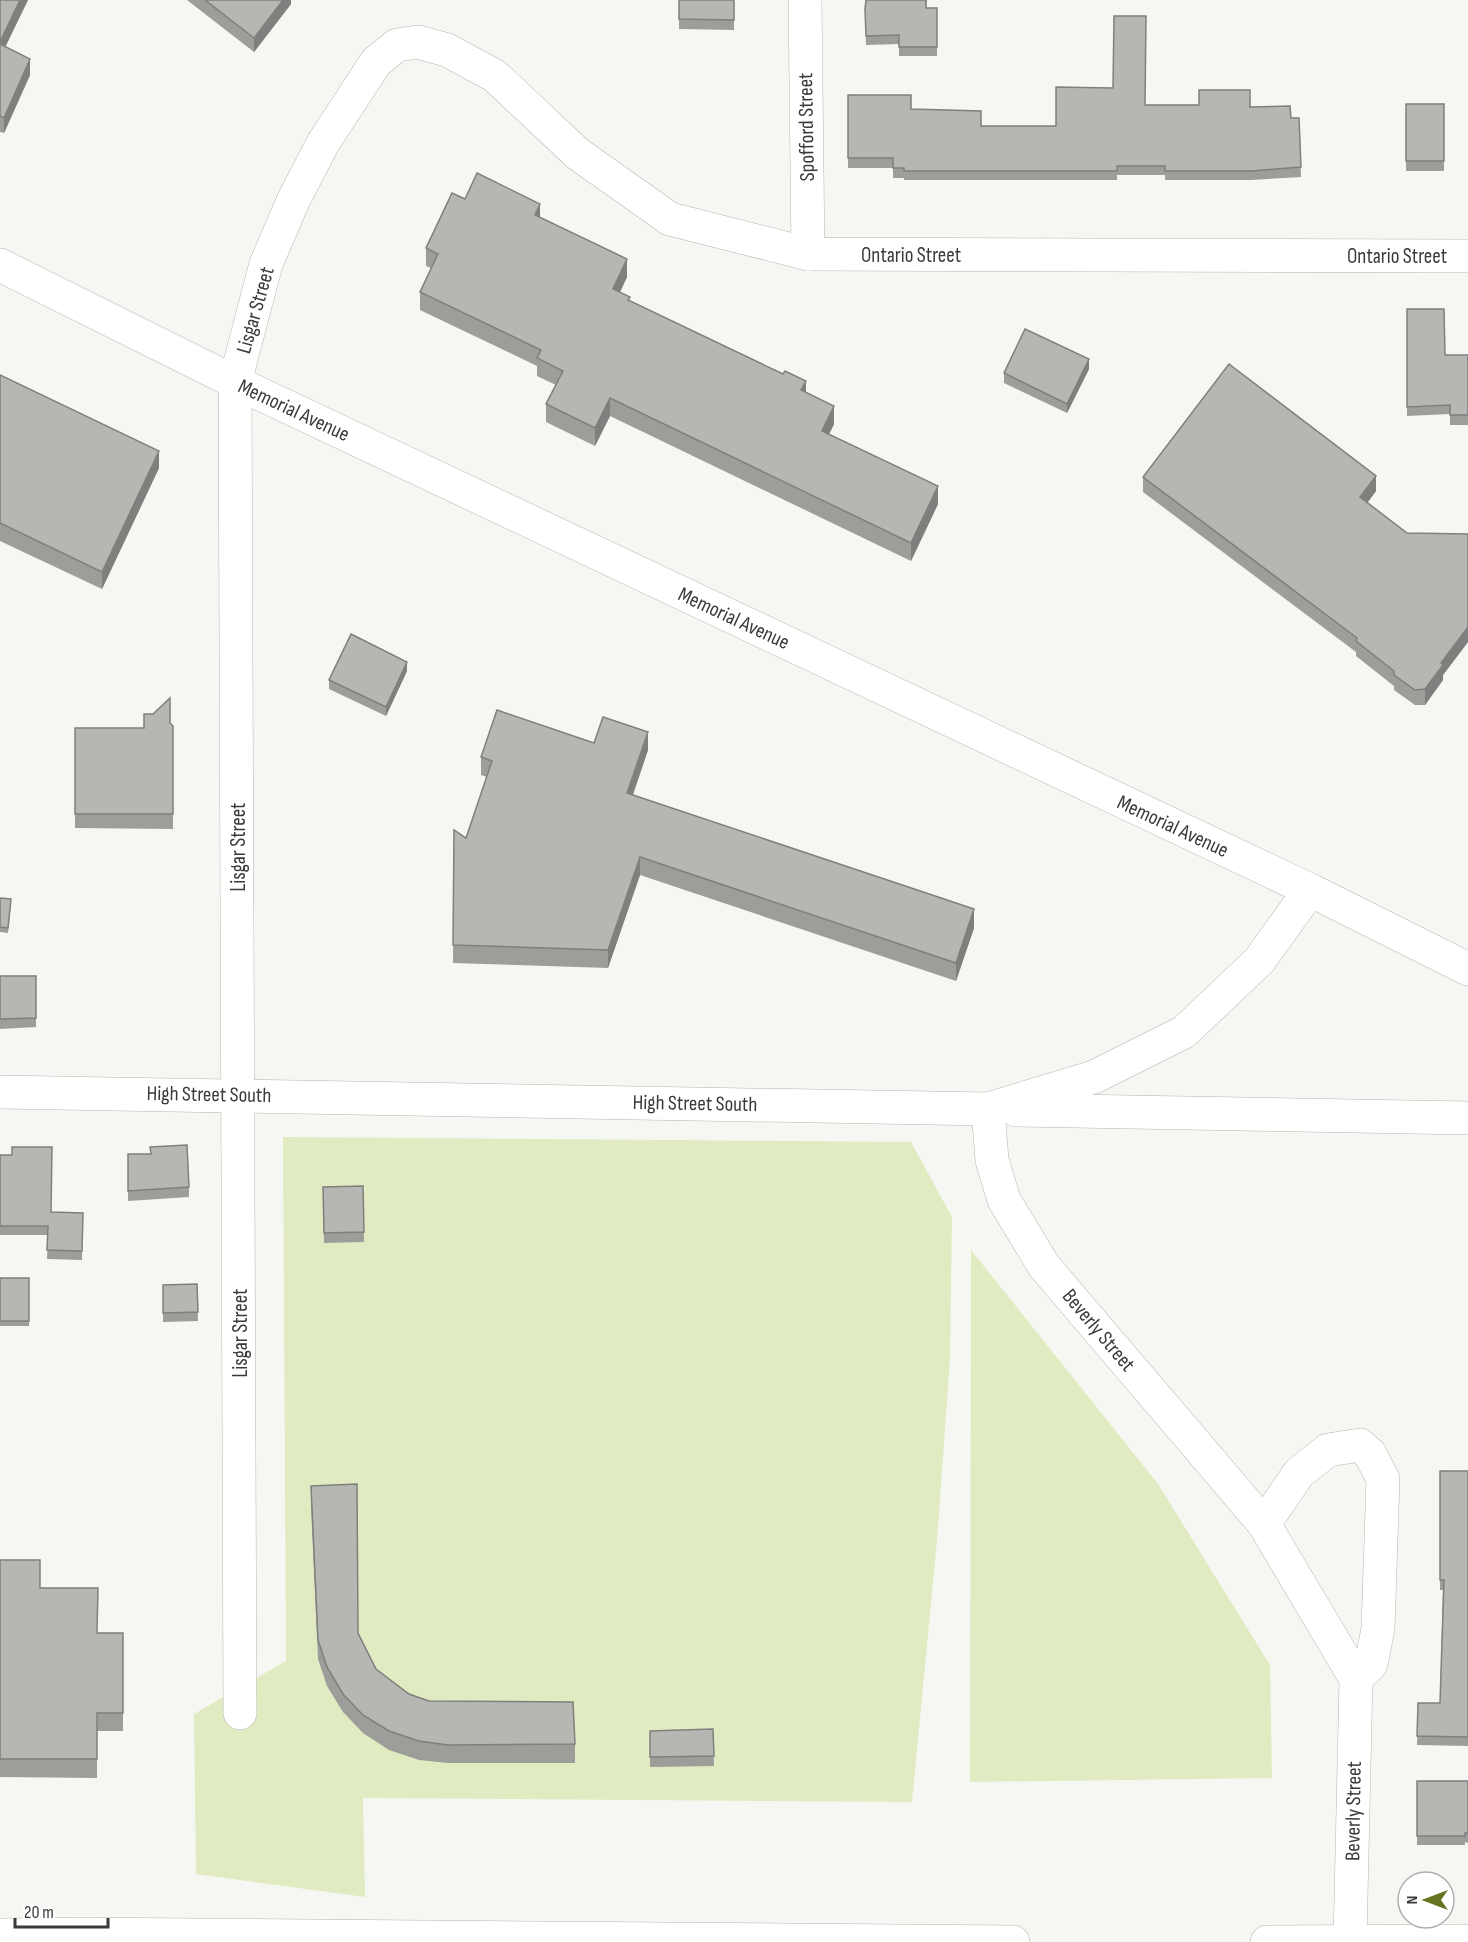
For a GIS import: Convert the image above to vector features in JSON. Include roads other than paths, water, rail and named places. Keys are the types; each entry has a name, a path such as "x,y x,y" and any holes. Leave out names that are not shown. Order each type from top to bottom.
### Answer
{"street":[{"name":"Spofford Street","path":"805,0 808,254"},
{"name":"Ontario Street","path":"418,42 447,50 495,76 578,154 670,219 808,254 1468,256"},
{"name":"Lisgar Street","path":"240,1713 235,382 266,264 293,201 323,143 376,62 397,45 418,42"},
{"name":"Memorial Avenue","path":"0,265 235,382 1310,890 1468,969"},
{"name":"High Street South","path":"0,1092 239,1094 987,1109 1094,1077 1184,1032 1259,961 1310,890"},
{"path":"987,1109 1468,1118"},
{"name":"Beverly Street","path":"987,1109 992,1160 1004,1200 1044,1266 1264,1524 1356,1679 1350,1942"},
{"path":"1264,1524 1299,1473 1328,1450 1360,1445 1370,1454 1383,1479 1378,1629 1371,1664 1356,1679"},
{"path":"0,1935 1013,1942"},
{"path":"1267,1942 1468,1941"}]}
